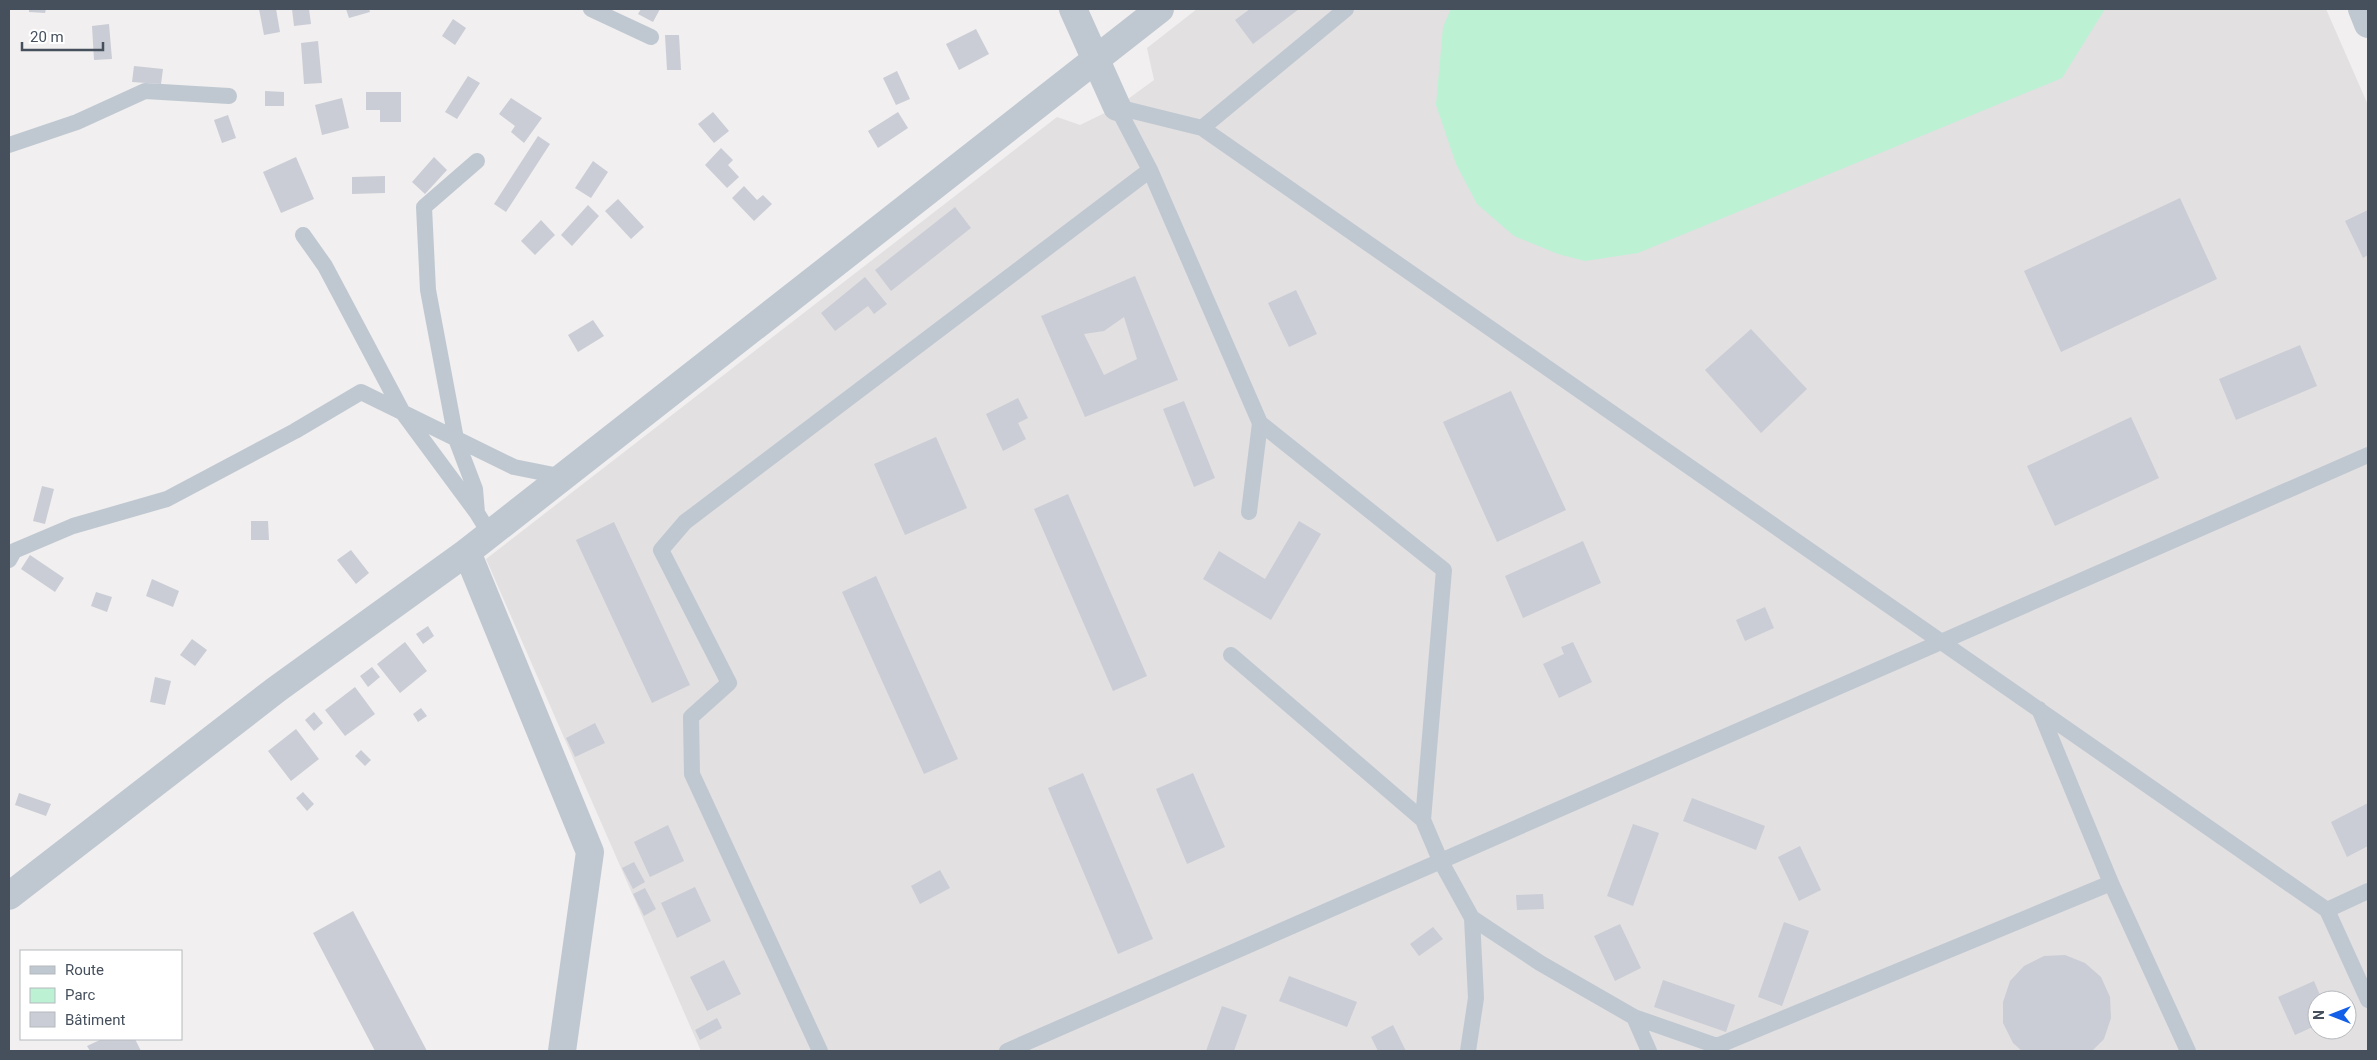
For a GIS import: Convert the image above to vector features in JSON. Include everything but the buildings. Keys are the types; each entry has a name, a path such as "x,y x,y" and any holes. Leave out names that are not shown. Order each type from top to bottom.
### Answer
{"street":[{"path":"1073,9 1117,107"},
{"path":"9,896 277,689 467,552 483,524 564,477 1160,9"},
{"path":"2362,9 2368,24"},
{"path":"467,552 590,852 562,1051"}],"lane":[{"path":"591,9 651,37"},
{"path":"1202,128 1346,9"},
{"path":"9,145 77,122 145,91 229,96"},
{"path":"1117,107 1202,128 2327,910 2368,1000"},
{"path":"1117,107 1150,170 1260,423 1444,570 1423,820"},
{"path":"477,160 424,207 428,290 456,439 475,489 483,524"},
{"path":"820,1051 692,774 691,717 729,683 661,550 685,522 1150,170"},
{"path":"304,235 325,266 403,413 483,524"},
{"path":"10,553 73,526 167,500 295,431 361,392 514,467 564,477"},
{"path":"1249,512 1260,423"},
{"path":"1007,1051 2368,455"},
{"path":"1231,655 1423,820 1440,860 1472,918 1476,998 1468,1051"},
{"path":"2039,709 2111,883 2188,1051"},
{"path":"1472,918 1540,963 1634,1017 1716,1049 2111,883"},
{"path":"2327,910 2368,891"},
{"path":"1634,1017 1649,1051"}],"shaded area":[{"path":"1197,9 2326,9 2368,105 2368,1051 701,1051 486,559 1057,117 1080,125 1117,107 1154,80 1147,48"}],"green space":[{"path":"1451,9 2105,9 2062,78 1638,253 1585,261 1558,254 1514,236 1477,204 1456,164 1436,105 1443,27"}]}
